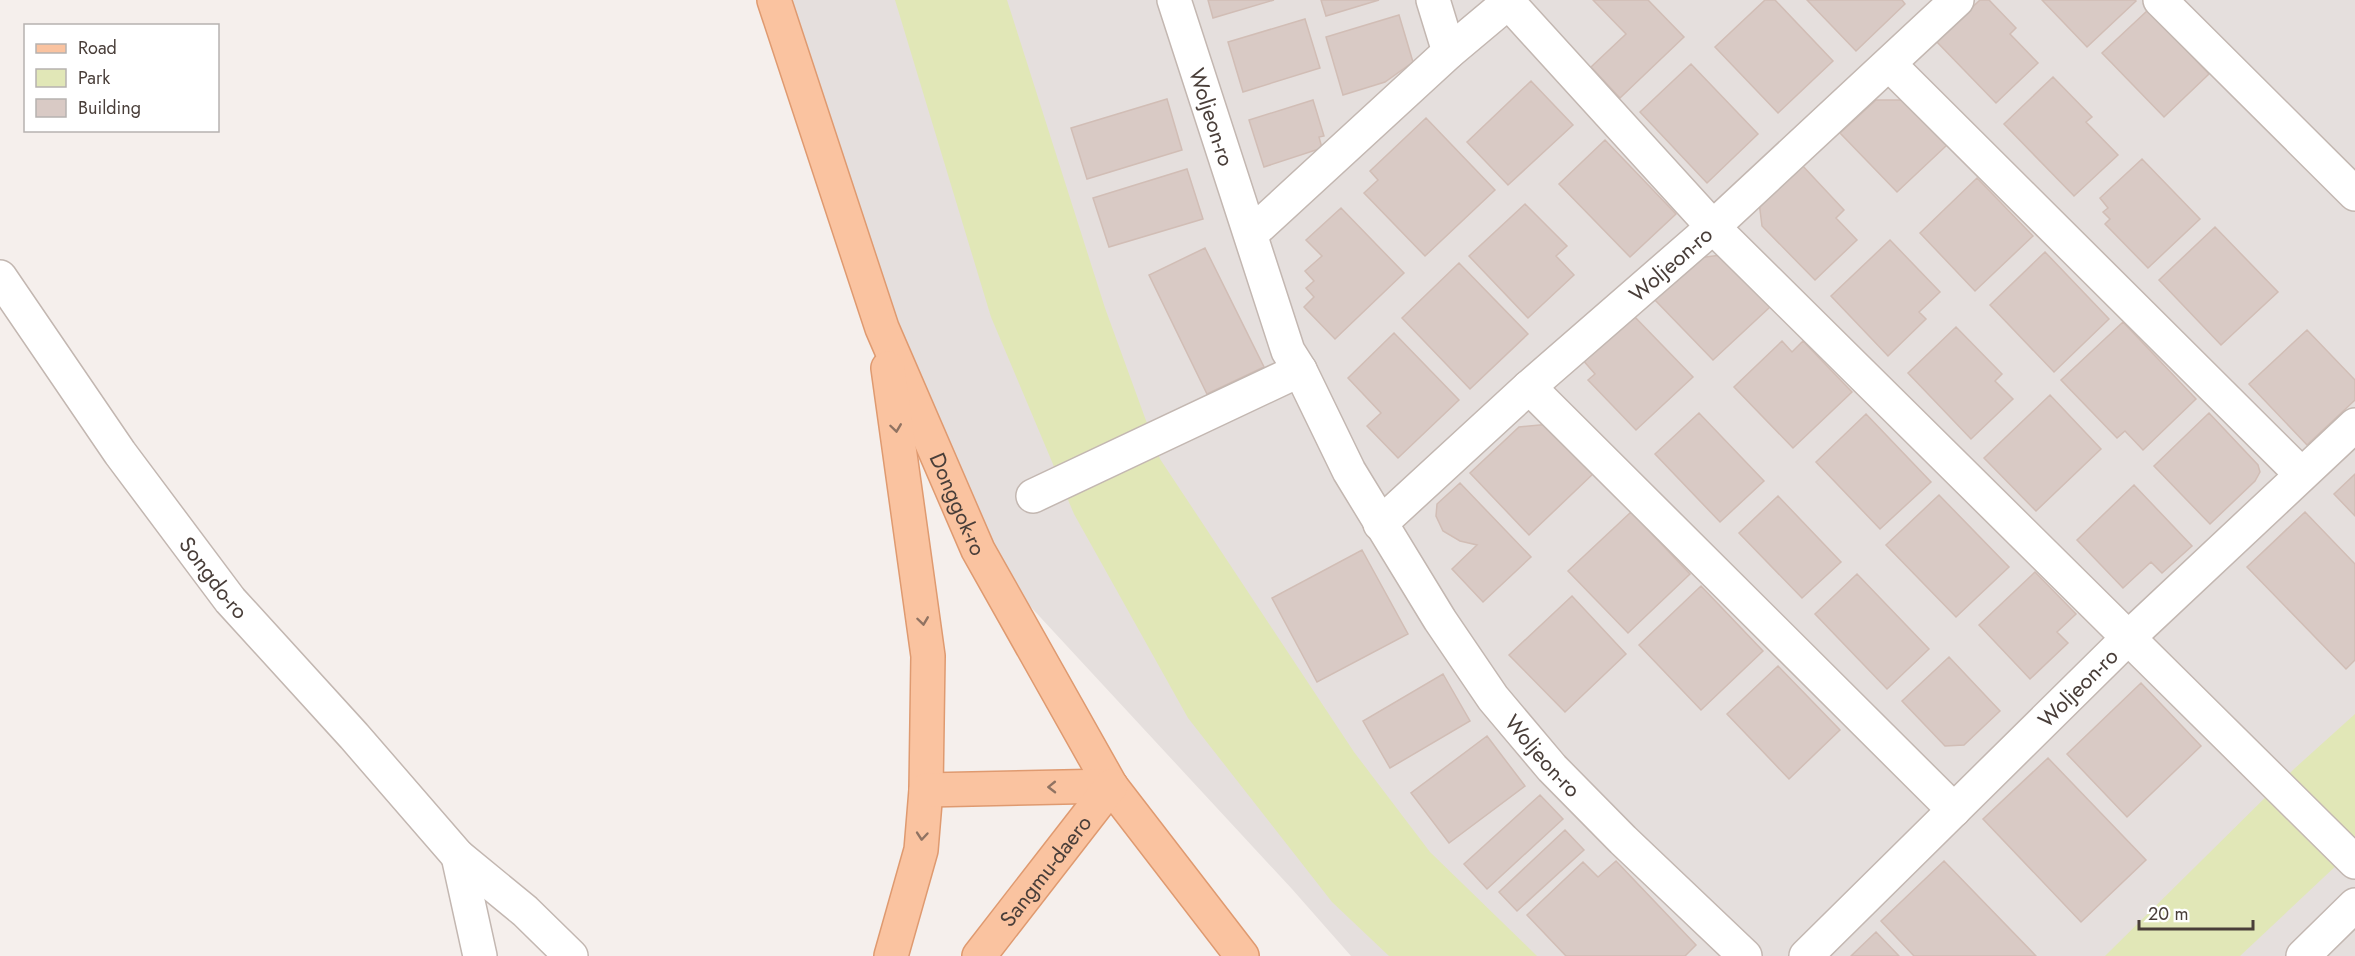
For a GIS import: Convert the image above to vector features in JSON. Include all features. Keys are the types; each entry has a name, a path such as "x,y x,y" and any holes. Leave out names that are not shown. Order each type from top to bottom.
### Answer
{"main road":[{"name":"Donggok-ro","path":"774,0 882,328 978,550 1111,786 1242,956"},
{"path":"882,328 928,656 926,790 921,850 891,956"},
{"path":"926,790 1111,786"},
{"name":"Sangmu-daero","path":"979,956 1111,786"}],"street":[{"name":"Woljeon-ro","path":"1174,0 1288,351 1300,370 1349,471 1380,524 1440,620 1493,698 1508,716 1552,768 1623,840 1745,956"},
{"path":"1434,0 1449,52"},
{"name":"Woljeon-ro","path":"1380,524 1529,387 1713,227 1890,65 1957,0"},
{"path":"2160,0 2355,194"},
{"path":"1251,234 1449,52 1510,1 1713,227 2355,862"},
{"path":"1890,65 2301,474"},
{"name":"Songdo-ro","path":"0,277 120,453 230,600 354,736 458,856 525,912 571,956"},
{"path":"1033,496 1300,370"},
{"path":"1529,387 1954,810"},
{"name":"Woljeon-ro","path":"1806,956 2129,636 2355,425"},
{"path":"458,856 480,956"},
{"path":"2303,956 2355,905"}],"shaded area":[{"path":"774,0 2355,0 2355,956 1351,956 1292,889 978,550"}],"green space":[{"path":"895,0 1007,0 1105,308 1160,459 1354,752 1430,852 1537,956 1389,956 1332,902 1188,718 1074,514 991,317"},
{"path":"2355,714 2355,848 2240,956 2105,956 2294,769"}],"building":[{"path":"1208,0 1274,0 1213,18"},
{"path":"1321,0 1379,0 1326,16"},
{"path":"1593,0 1648,0 1684,37 1620,98 1591,67 1626,34"},
{"path":"1765,0 1775,0 1833,61 1778,113 1715,47"},
{"path":"1807,0 1902,0 1905,4 1856,51"},
{"path":"1980,0 1989,0 2016,28 2010,34 2038,63 1996,103 1936,41"},
{"path":"2042,0 2135,0 2136,1 2087,47"},
{"path":"2148,10 2209,74 2164,117 2102,53"},
{"path":"1399,15 1413,62 1385,82 1343,95 1326,37"},
{"path":"1305,19 1320,68 1243,92 1228,42"},
{"path":"1691,64 1758,134 1707,183 1640,112"},
{"path":"2053,77 2092,117 2086,122 2118,155 2074,196 2004,124"},
{"path":"1531,81 1573,125 1508,185 1467,142"},
{"path":"1167,99 1182,150 1087,179 1071,128"},
{"path":"1313,100 1324,136 1319,137 1322,148 1264,167 1249,120"},
{"path":"1876,100 1904,100 1947,145 1897,192 1840,133"},
{"path":"1426,118 1495,190 1425,256 1364,193 1378,180 1370,171"},
{"path":"1605,140 1676,214 1630,257 1559,184"},
{"path":"2142,159 2200,219 2148,268 2105,224 2110,219 2103,212 2108,208 2100,198"},
{"path":"1800,163 1844,210 1836,218 1857,240 1815,280 1762,226 1759,202"},
{"path":"1187,169 1203,219 1109,247 1093,198"},
{"path":"1977,178 2033,236 1975,291 1920,233"},
{"path":"1525,204 1567,246 1556,256 1574,275 1528,318 1469,256"},
{"path":"1341,208 1404,273 1335,339 1304,307 1314,297 1306,288 1314,281 1305,271 1322,256 1306,240"},
{"path":"2215,227 2278,292 2221,345 2159,280"},
{"path":"1890,240 1940,292 1919,312 1926,319 1888,356 1831,296"},
{"path":"1205,248 1264,367 1207,394 1149,275"},
{"path":"2045,252 2109,319 2054,372 1990,305"},
{"path":"1721,255 1770,307 1713,360 1654,299 1698,258"},
{"path":"1459,263 1528,334 1470,389 1402,318"},
{"path":"1631,313 1693,377 1636,430 1588,380 1595,374 1582,359"},
{"path":"2123,322 2196,399 2143,450 2125,431 2117,438 2061,380"},
{"path":"1956,327 2002,374 1995,381 2013,399 1971,439 1908,373"},
{"path":"2307,330 2355,380 2355,400 2307,445 2249,384"},
{"path":"1394,333 1459,400 1398,458 1367,426 1381,413 1348,378"},
{"path":"1782,341 1792,352 1803,341 1852,392 1793,448 1734,387"},
{"path":"2050,395 2101,449 2036,511 1984,458"},
{"path":"1699,413 1764,481 1720,522 1655,454"},
{"path":"2209,413 2258,465 2260,472 2255,481 2210,524 2154,466"},
{"path":"1866,414 1931,482 1880,529 1816,462"},
{"path":"1550,424 1595,472 1529,535 1470,473 1519,427"},
{"path":"2355,474 2355,516 2334,494"},
{"path":"1460,483 1531,557 1483,602 1452,569 1477,545 1460,541 1443,531 1436,516 1437,504"},
{"path":"2134,485 2192,546 2162,573 2151,562 2123,588 2077,540"},
{"path":"1939,495 2009,567 1956,617 1886,545"},
{"path":"1778,496 1841,562 1802,598 1739,533"},
{"path":"1631,512 1690,574 1628,633 1568,571"},
{"path":"2305,512 2355,564 2355,660 2346,669 2247,567"},
{"path":"1362,550 1408,634 1317,682 1272,598"},
{"path":"2035,572 2076,614 2057,632 2068,643 2030,679 1979,625"},
{"path":"1857,574 1929,649 1887,689 1815,614"},
{"path":"1701,586 1763,651 1701,710 1639,645"},
{"path":"1572,596 1626,654 1565,712 1509,655"},
{"path":"1949,657 2000,711 1964,745 1945,746 1902,701"},
{"path":"1778,666 1840,730 1789,779 1727,714"},
{"path":"1443,674 1470,721 1390,768 1363,721"},
{"path":"2141,683 2201,746 2127,817 2067,754"},
{"path":"1487,736 1525,786 1449,843 1411,793"},
{"path":"2048,758 2146,860 2081,922 1983,819"},
{"path":"1540,795 1563,819 1487,889 1464,864"},
{"path":"1565,830 1584,850 1517,911 1499,892"},
{"path":"1616,861 1696,945 1685,956 1566,956 1527,915 1583,862 1598,877"},
{"path":"1944,861 2036,956 1914,956 1881,921"},
{"path":"1876,932 1899,956 1851,956"}]}
